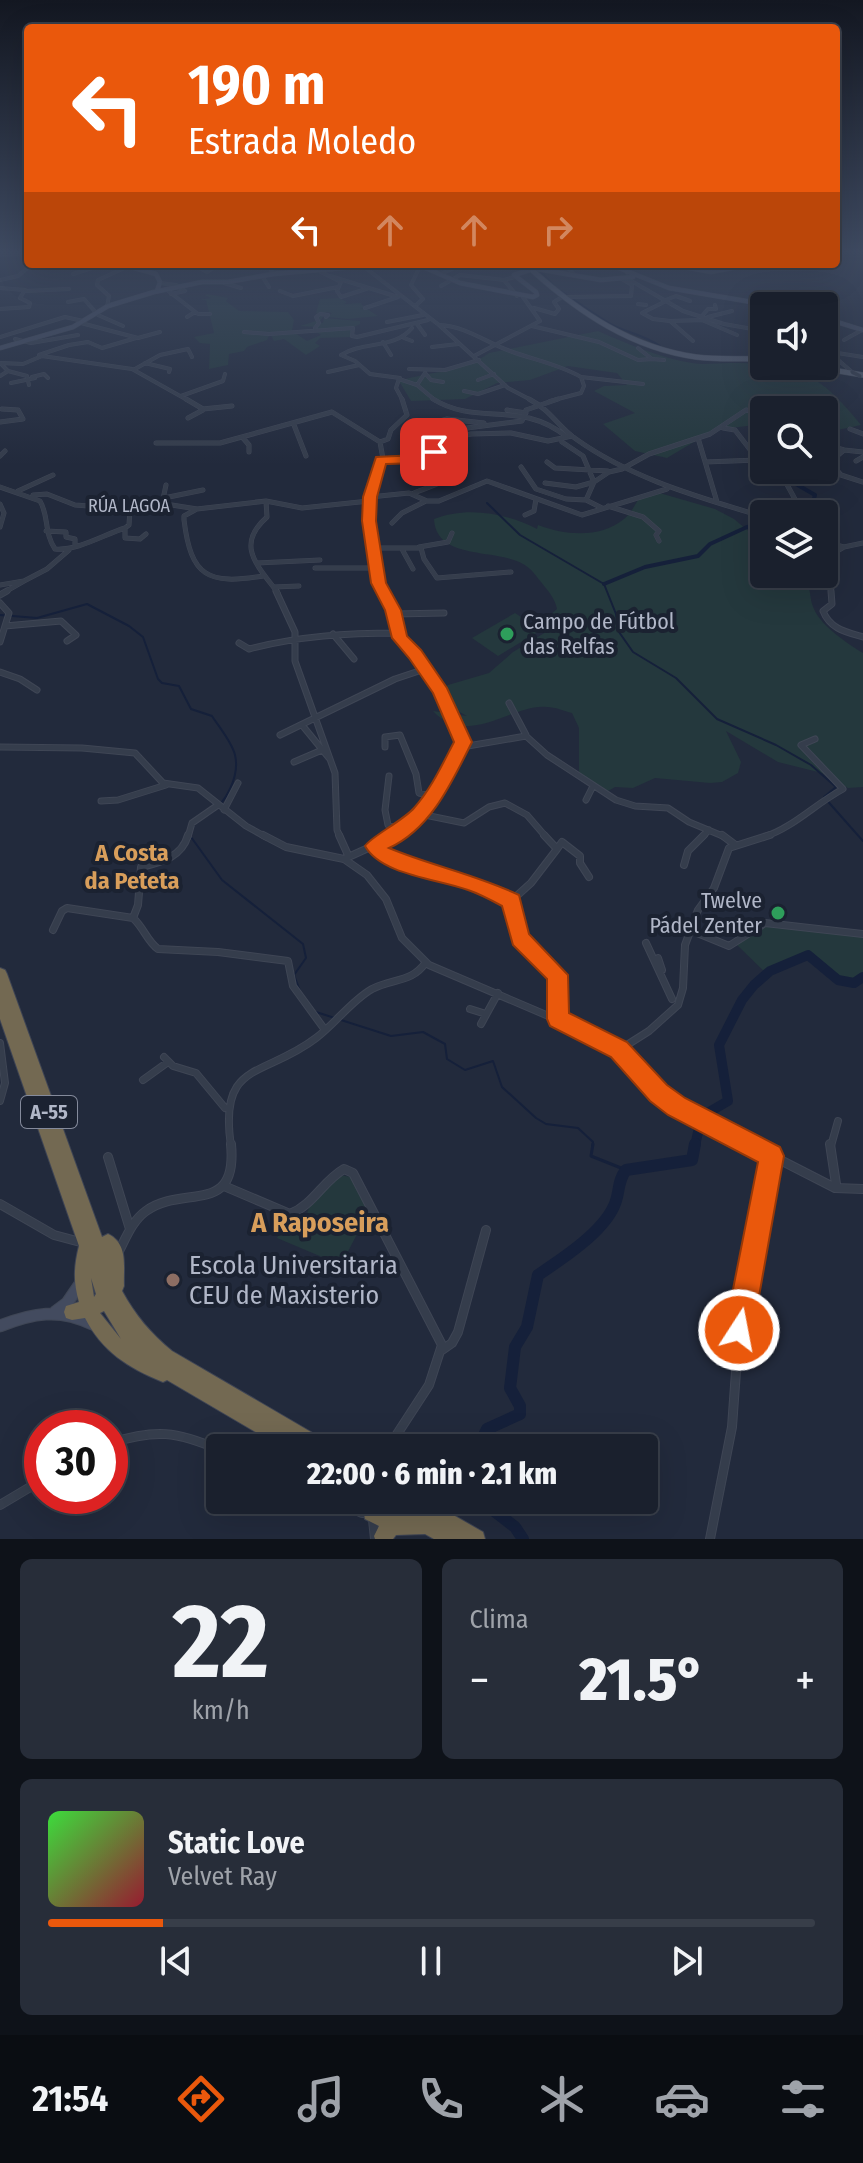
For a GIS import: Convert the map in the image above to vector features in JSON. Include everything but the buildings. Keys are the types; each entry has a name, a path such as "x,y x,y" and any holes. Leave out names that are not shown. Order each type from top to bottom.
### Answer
{"highway":[{"name":"A-55","path":"0,974 130,1341 175,1376 276,1434"},
{"name":"A-55","path":"0,1000 104,1265 139,1334 166,1357 298,1434"},
{"path":"72,1311 83,1277 104,1265"},
{"path":"72,1311 104,1265"},
{"path":"72,1311 144,1368 175,1376"},
{"path":"385,1515 406,1514"},
{"path":"429,1514 452,1539"},
{"path":"430,1514 476,1539"}],"main road":[{"path":"598,321 660,349 697,357 750,356"},
{"path":"838,371 862,376"}],"street":[{"path":"0,334 51,321"},
{"path":"78,321 136,338"},
{"path":"112,321 123,326"},
{"path":"314,329 318,321"},
{"path":"387,322 393,321"},
{"path":"244,332 271,334 356,326 352,336 357,337 425,321"},
{"path":"433,321 505,385 556,415 569,436"},
{"path":"474,356 540,321"},
{"path":"670,321 693,341"},
{"path":"705,321 737,335"},
{"path":"716,321 750,328"},
{"path":"0,348 82,322"},
{"path":"838,322 862,330"},
{"path":"714,324 723,323"},
{"path":"415,325 425,335"},
{"path":"404,338 415,325"},
{"path":"439,325 455,326 495,344 550,360 581,377 643,384"},
{"path":"532,326 549,334 596,341 640,360 664,360"},
{"path":"679,328 689,332"},
{"path":"844,340 862,330"},
{"path":"726,331 728,337"},
{"path":"0,362 23,364 49,349 88,342 98,348 160,332"},
{"path":"15,339 24,342 78,335"},
{"path":"412,341 404,338 338,355 360,365 370,374 400,378 417,385 426,395 450,410 526,414"},
{"path":"383,342 391,355"},
{"path":"432,347 459,344"},
{"path":"343,347 349,350"},
{"path":"134,370 159,354 184,348 189,350 192,357"},
{"path":"638,348 652,359"},
{"path":"838,353 863,357"},
{"path":"39,356 134,370 204,410"},
{"path":"409,369 425,373 449,371 479,360"},
{"path":"0,362 8,371 35,378"},
{"path":"838,362 862,376"},
{"path":"144,363 170,369 169,372"},
{"path":"328,372 360,365"},
{"path":"0,376 8,371"},
{"path":"425,373 430,379 443,382"},
{"path":"417,385 425,373"},
{"path":"11,383 44,374 48,378"},
{"path":"180,397 225,380 225,374"},
{"path":"478,380 494,374"},
{"path":"27,377 29,385"},
{"path":"427,425 447,419 452,422 515,423 526,414 526,410 539,404 581,393 584,386 581,377"},
{"path":"380,442 388,439 391,430 407,415 396,388 400,378"},
{"path":"464,391 480,394 505,385"},
{"path":"188,418 204,410 232,406"},
{"path":"0,422 23,419 18,410 2,409"},
{"path":"507,410 550,423 668,488 750,512"},
{"path":"545,483 576,487 594,482 649,454 722,428 746,410 750,411"},
{"path":"101,801 118,800 166,785 198,788 246,826 286,847 346,857 375,846 402,830 420,814 461,747 463,738 425,669 398,633 395,614 379,583 369,521 370,499 383,459 380,442 332,412 243,438 182,445 156,443"},
{"path":"383,459 420,459 442,449 461,430 495,423"},
{"path":"294,425 306,456"},
{"path":"705,462 758,460 735,430 722,428"},
{"path":"850,429 863,434"},
{"path":"450,438 506,433 550,443 562,442 569,436"},
{"path":"243,438 249,445 249,452"},
{"path":"698,438 717,502"},
{"path":"562,442 583,456 592,470 594,482 586,500"},
{"path":"839,446 863,454"},
{"path":"844,450 837,456 834,467 841,475 863,482"},
{"path":"0,456 5,451"},
{"path":"856,461 863,454"},
{"path":"547,462 555,468 609,472"},
{"path":"521,467 536,489 642,517 659,531 656,535 659,541"},
{"path":"437,481 435,478 439,471"},
{"path":"414,493 437,481 449,479 456,472"},
{"path":"0,496 53,475"},
{"path":"392,523 402,513 427,501 450,499 485,481 579,514 668,488"},
{"path":"166,485 162,500 203,490"},
{"path":"0,487 14,492"},
{"name":"RÚA LAGOA","path":"14,492 47,494 75,505 130,509 162,500 197,509 266,501 302,508 414,493"},
{"path":"414,493 427,501"},
{"path":"33,495 47,512 46,531 53,548 69,550"},
{"path":"101,508 114,504 111,498"},
{"path":"525,515 534,511 536,499"},
{"path":"266,501 267,517 249,534 257,563 263,576 282,599 296,639 295,661 336,778 339,837 346,857 379,887 402,938 426,962 558,1019 619,1050 665,1099 827,1185 863,1189"},
{"path":"0,504 4,513 0,527"},
{"path":"0,595 47,569 75,546 125,528 129,525 130,509"},
{"path":"197,509 184,516 183,527 188,536 188,549 200,571 208,578 220,580 263,576"},
{"path":"125,528 125,538 136,540 146,534"},
{"path":"46,531 66,532 66,537 77,541 75,546"},
{"path":"375,548 403,551 447,544 452,533"},
{"path":"863,543 844,547 827,557 825,575 830,580 832,604 823,611 825,620 834,628 863,637"},
{"path":"838,546 844,547"},
{"path":"418,547 437,578 511,572"},
{"path":"403,551 413,569"},
{"path":"257,563 320,560"},
{"path":"315,568 377,568"},
{"path":"0,585 24,581"},
{"path":"273,587 299,586"},
{"path":"0,603 9,613 0,642"},
{"path":"395,614 444,613"},
{"path":"6,624 61,621 76,635 67,641"},
{"path":"239,643 249,649 333,634 398,633"},
{"path":"333,634 354,659"},
{"path":"280,735 395,679 425,669"},
{"path":"0,672 20,679 37,690"},
{"path":"509,703 526,736 547,755 593,786 627,804 668,808 689,822 723,835 734,844"},
{"path":"302,725 330,759"},
{"path":"385,747 385,737 400,735 416,774 419,793 432,796"},
{"path":"461,747 526,736"},
{"path":"619,1050 649,1031 678,1005 683,988 685,945 690,930 698,910 714,888 724,857 734,844 787,829 823,800 843,789 841,783 819,767 801,745 815,739"},
{"path":"0,747 82,748 135,753 166,785"},
{"path":"294,762 322,750"},
{"path":"389,776 390,786 383,811 388,825 402,830"},
{"path":"133,918 141,903 137,886 139,870 175,855 185,846 192,823 221,807 238,783"},
{"path":"586,800 593,786"},
{"path":"420,814 464,823 489,807 505,803 527,815 557,849"},
{"path":"684,865 688,851 709,830"},
{"path":"511,901 531,883 562,842 580,856 580,863 589,877"},
{"path":"375,846 380,853 415,868 473,883 511,901"},
{"path":"511,901 520,939 558,975 558,1019"},
{"path":"53,930 62,911 67,908 133,918 143,927 150,943 158,949 218,952 288,961 293,986 325,1030"},
{"path":"690,930 729,946 765,923 863,934"},
{"path":"646,943 672,999 678,1005"},
{"path":"658,958 671,988 672,999"},
{"path":"104,1265 129,1231 152,1207 214,1193 224,1186 232,1145 225,1108 233,1090 246,1077 307,1045 373,988 415,977 426,962"},
{"path":"481,1024 498,993"},
{"path":"470,1009 486,1014"},
{"path":"0,1043 5,1075 0,1101"},
{"path":"143,1080 166,1060 196,1073 225,1108"},
{"path":"836,1184 830,1141 838,1121"},
{"path":"710,1539 732,1427 739,1330 771,1156"},
{"path":"108,1157 129,1231"},
{"path":"224,1186 283,1213 293,1214 335,1172 344,1169 351,1171 440,1339 442,1351"},
{"path":"0,1204 54,1235 79,1245 104,1265"},
{"path":"400,1434 442,1351 452,1343 458,1332 486,1230"},
{"path":"104,1265 129,1231"},
{"path":"0,1326 72,1311 83,1277"},
{"path":"128,1437 169,1429 206,1444"},
{"path":"0,1505 24,1491"}],"green space":[{"path":"211,321 294,321 292,331 307,341 321,335 313,329 316,327 300,326 316,321 360,321 354,327 352,337 320,338 315,343 320,346 306,355 284,339 274,341 270,333 267,340 229,354 228,365 209,369 210,344 200,343 194,337 214,333"},
{"path":"598,331 680,361 750,363 750,380 814,380 835,396 750,396 750,426 714,430 667,458 635,451 603,424 635,413 594,391 604,386 627,385 617,373 568,366 530,380 497,383 465,399 411,401 399,381 457,368 489,353"},
{"path":"838,399 846,407 861,425 838,430"},
{"path":"656,492 715,509 734,519 750,532 750,588 808,588 814,609 822,622 863,653 863,787 848,788 822,773 778,762 726,731 741,762 738,773 722,782 655,778 633,788 615,787 608,791 579,773 579,728 572,713 550,707 534,708 490,722 461,726 447,722 433,711 467,716 452,708 442,690 448,685 489,673 513,652 546,632 550,615 557,609 549,592 526,566 512,559 470,551 445,542 437,532 434,519 460,513 486,513 537,529 538,525 570,533 593,532 604,530 627,516 643,494"},
{"name":"Campo de Fútbol das Relfas","path":"515,613 541,630 498,656 472,638"},
{"path":"763,926 863,936 863,983 846,985 839,982 808,958 789,963 770,977 736,944"},
{"path":"340,1175 351,1177 369,1211 341,1265 277,1238 287,1219 303,1227 310,1204"}],"waterway":[{"path":"606,321 660,346"},
{"path":"796,484 815,495 814,500"},
{"path":"487,503 520,535 604,584 616,614 619,632 633,652 676,678 717,719 776,745 811,765 836,787 824,797 863,841"},
{"path":"604,584 645,567 698,556 710,544 750,527"},
{"path":"0,615 37,618 87,604 143,637 158,679 162,683 179,686 191,709 212,716 233,750 236,763 230,789 221,804 208,815"},
{"path":"191,837 222,880 303,944 306,958 294,975 300,991"},
{"path":"704,1115 728,1101 719,1045 742,1000 770,971 808,955 838,980 854,983 863,977"},
{"path":"316,1012 391,1036 423,1032 445,1044 447,1059 465,1070 493,1061 502,1087 536,1118 546,1124 578,1128 593,1142 592,1146"},
{"path":"695,1146 700,1123"},
{"path":"593,1144 591,1156 626,1170"},
{"path":"485,1434 487,1429 520,1414 520,1406 510,1388 515,1347 527,1327 538,1275 580,1245 600,1226 614,1206 626,1170 692,1160 695,1144"},
{"path":"498,1514 515,1527 523,1539"}],"place":[{"name":"Campo de Fútbol das Relfas","path":"507,634"},
{"name":"Twelve Pádel Zenter","path":"778,913"},
{"name":"Escola Universitaria CEU de Maxisterio","path":"173,1280"}],"district":[{"name":"A Costa da Peteta","path":"132,867"},
{"name":"A Raposeira","path":"320,1222"}],"route":[{"path":"434,452 420,459 381,460 370,497 369,521 379,583 393,610 400,638 441,692 463,742 420,814 392,838 375,846 376,849 415,868 473,883 511,901 520,939 558,975 558,1019 619,1050 658,1093 677,1107 771,1156 739,1330"}]}
